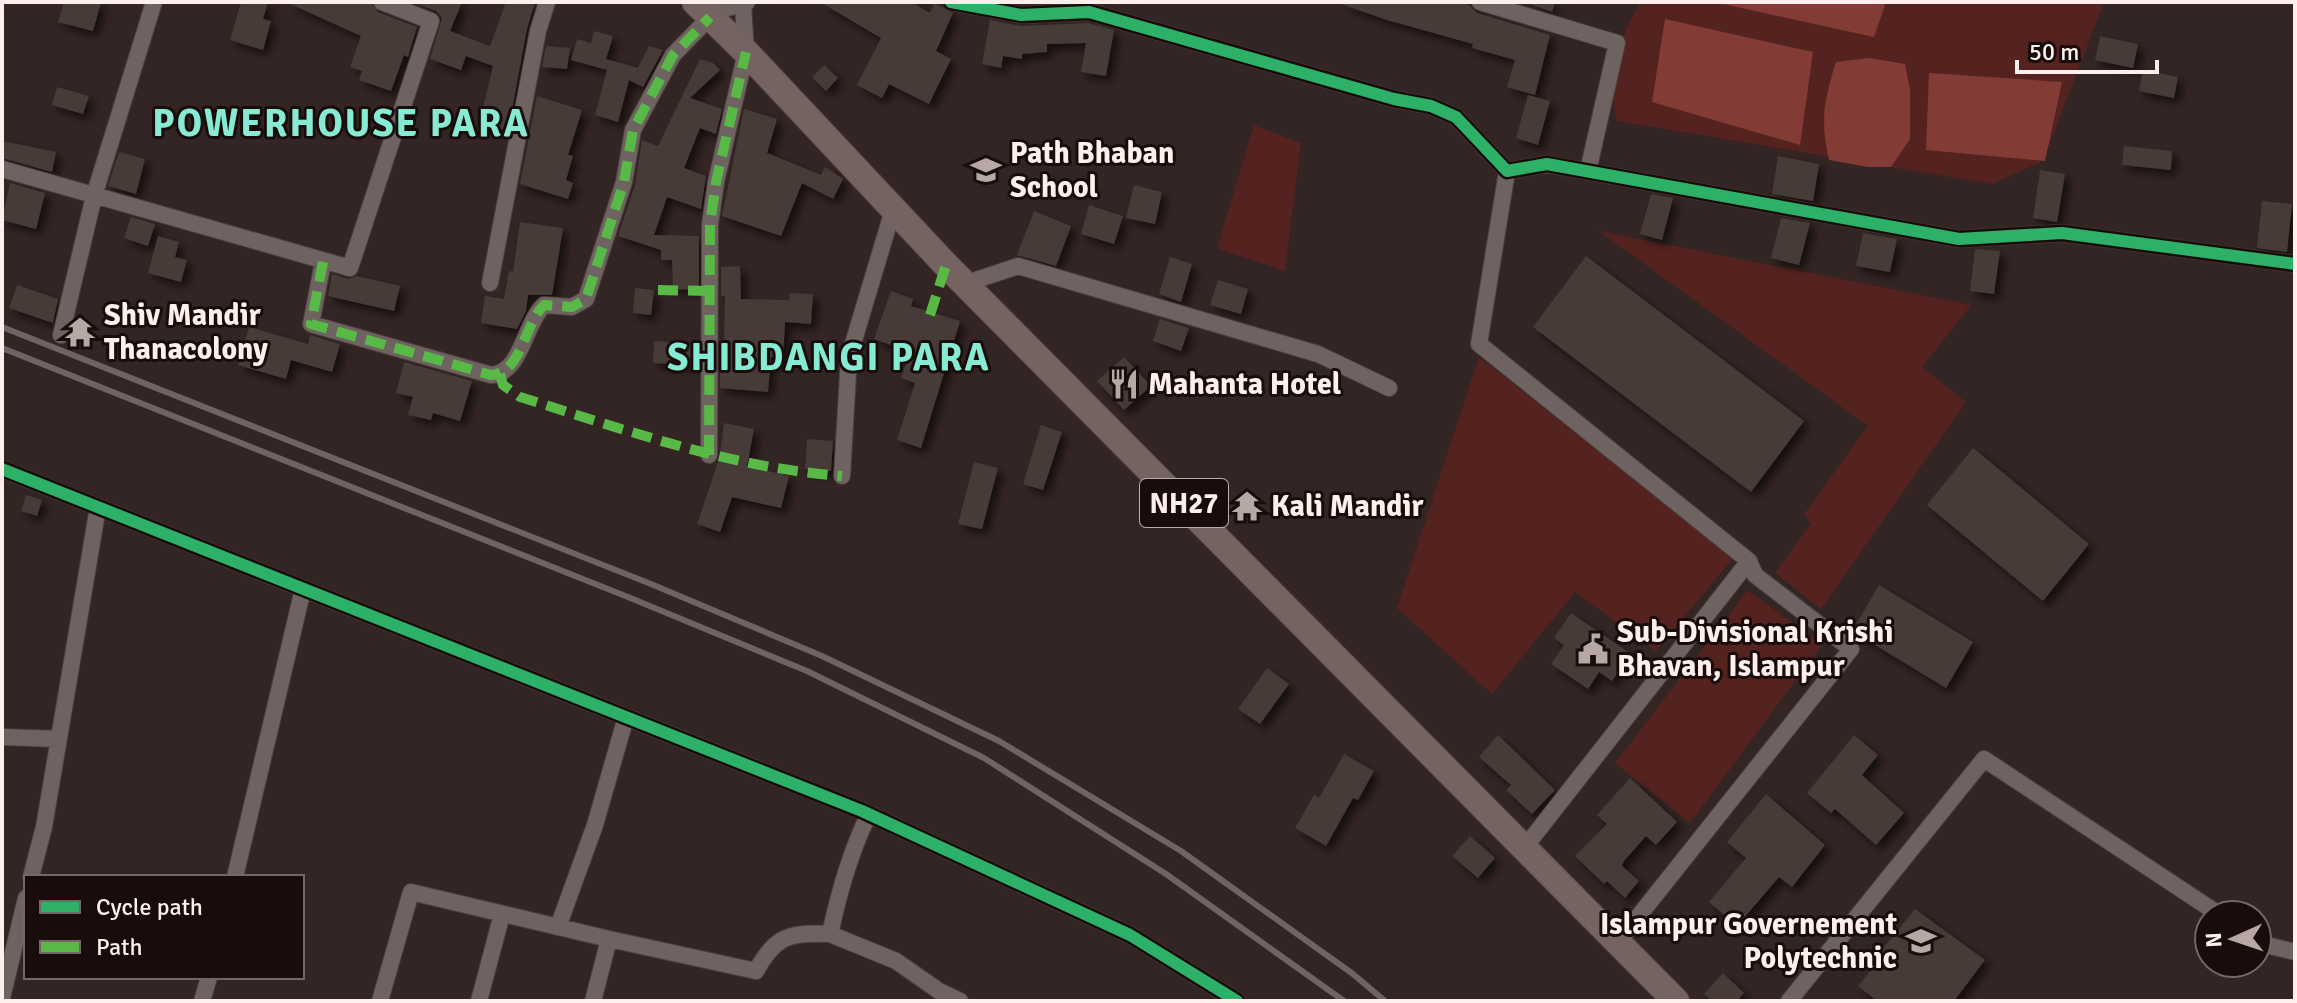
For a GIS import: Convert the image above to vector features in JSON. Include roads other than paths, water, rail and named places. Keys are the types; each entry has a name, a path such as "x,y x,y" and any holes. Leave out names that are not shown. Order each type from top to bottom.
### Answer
{"main road":[{"name":"NH27","path":"702,10 746,52 893,210 1676,1001"}],"street":[{"path":"61,335 94,196 154,2"},
{"path":"2,169 350,268 431,21 382,2"},
{"path":"490,283 538,31 547,2"},
{"path":"1480,2 1617,43 1588,171"},
{"path":"957,3 1021,15 1089,7 1394,99 1431,106 1456,117 1507,171"},
{"path":"323,262 311,324 491,375 507,370 536,312 544,305 572,307 586,299 624,182 633,130 673,55 702,10 745,4 746,52 716,182 710,224 709,455"},
{"path":"1507,171 1547,164 1959,239 2062,233 2295,264"},
{"path":"1507,171 1479,344 1749,561 1755,575 1851,649 1618,942"},
{"path":"842,476 849,357 893,210"},
{"path":"967,283 1018,266 1318,354 1389,388"},
{"path":"2,469 869,814 1130,935 1237,1001"},
{"path":"32,875 44,827 98,507"},
{"path":"1525,847 1749,561"},
{"path":"235,875 303,589"},
{"path":"558,927 595,825 626,717"},
{"path":"2,737 59,739"},
{"path":"1789,1001 1984,759 2196,899"},
{"path":"830,934 838,895 869,814"},
{"path":"380,1001 411,892 756,971 768,950 784,937 806,933 830,934 896,961 939,991 960,1001"},
{"path":"2,998 24,906"},
{"path":"479,1001 502,914"},
{"path":"593,1001 609,939"},
{"path":"2273,947 2295,952"},
{"path":"202,1001 208,979"}],"railway":[{"path":"2,327 651,584 822,656 999,741 1181,851 1353,974 1385,1001"},
{"path":"2,348 807,671 984,758 1166,874 1344,1001"}],"place":[{"name":"Path Bhaban School","path":"986,170"},
{"name":"Shiv Mandir Thanacolony","path":"80,332"},
{"name":"Mahanta Hotel","path":"1124,384"},
{"name":"Kali Mandir","path":"1247,506"},
{"name":"Sub-Divisional Krishi Bhavan, Islampur","path":"1593,649"},
{"name":"Islampur Governement Polytechnic","path":"1921,941"}],"district":[{"name":"POWERHOUSE PARA","path":"341,123"},
{"name":"SHIBDANGI PARA","path":"829,357"}]}
